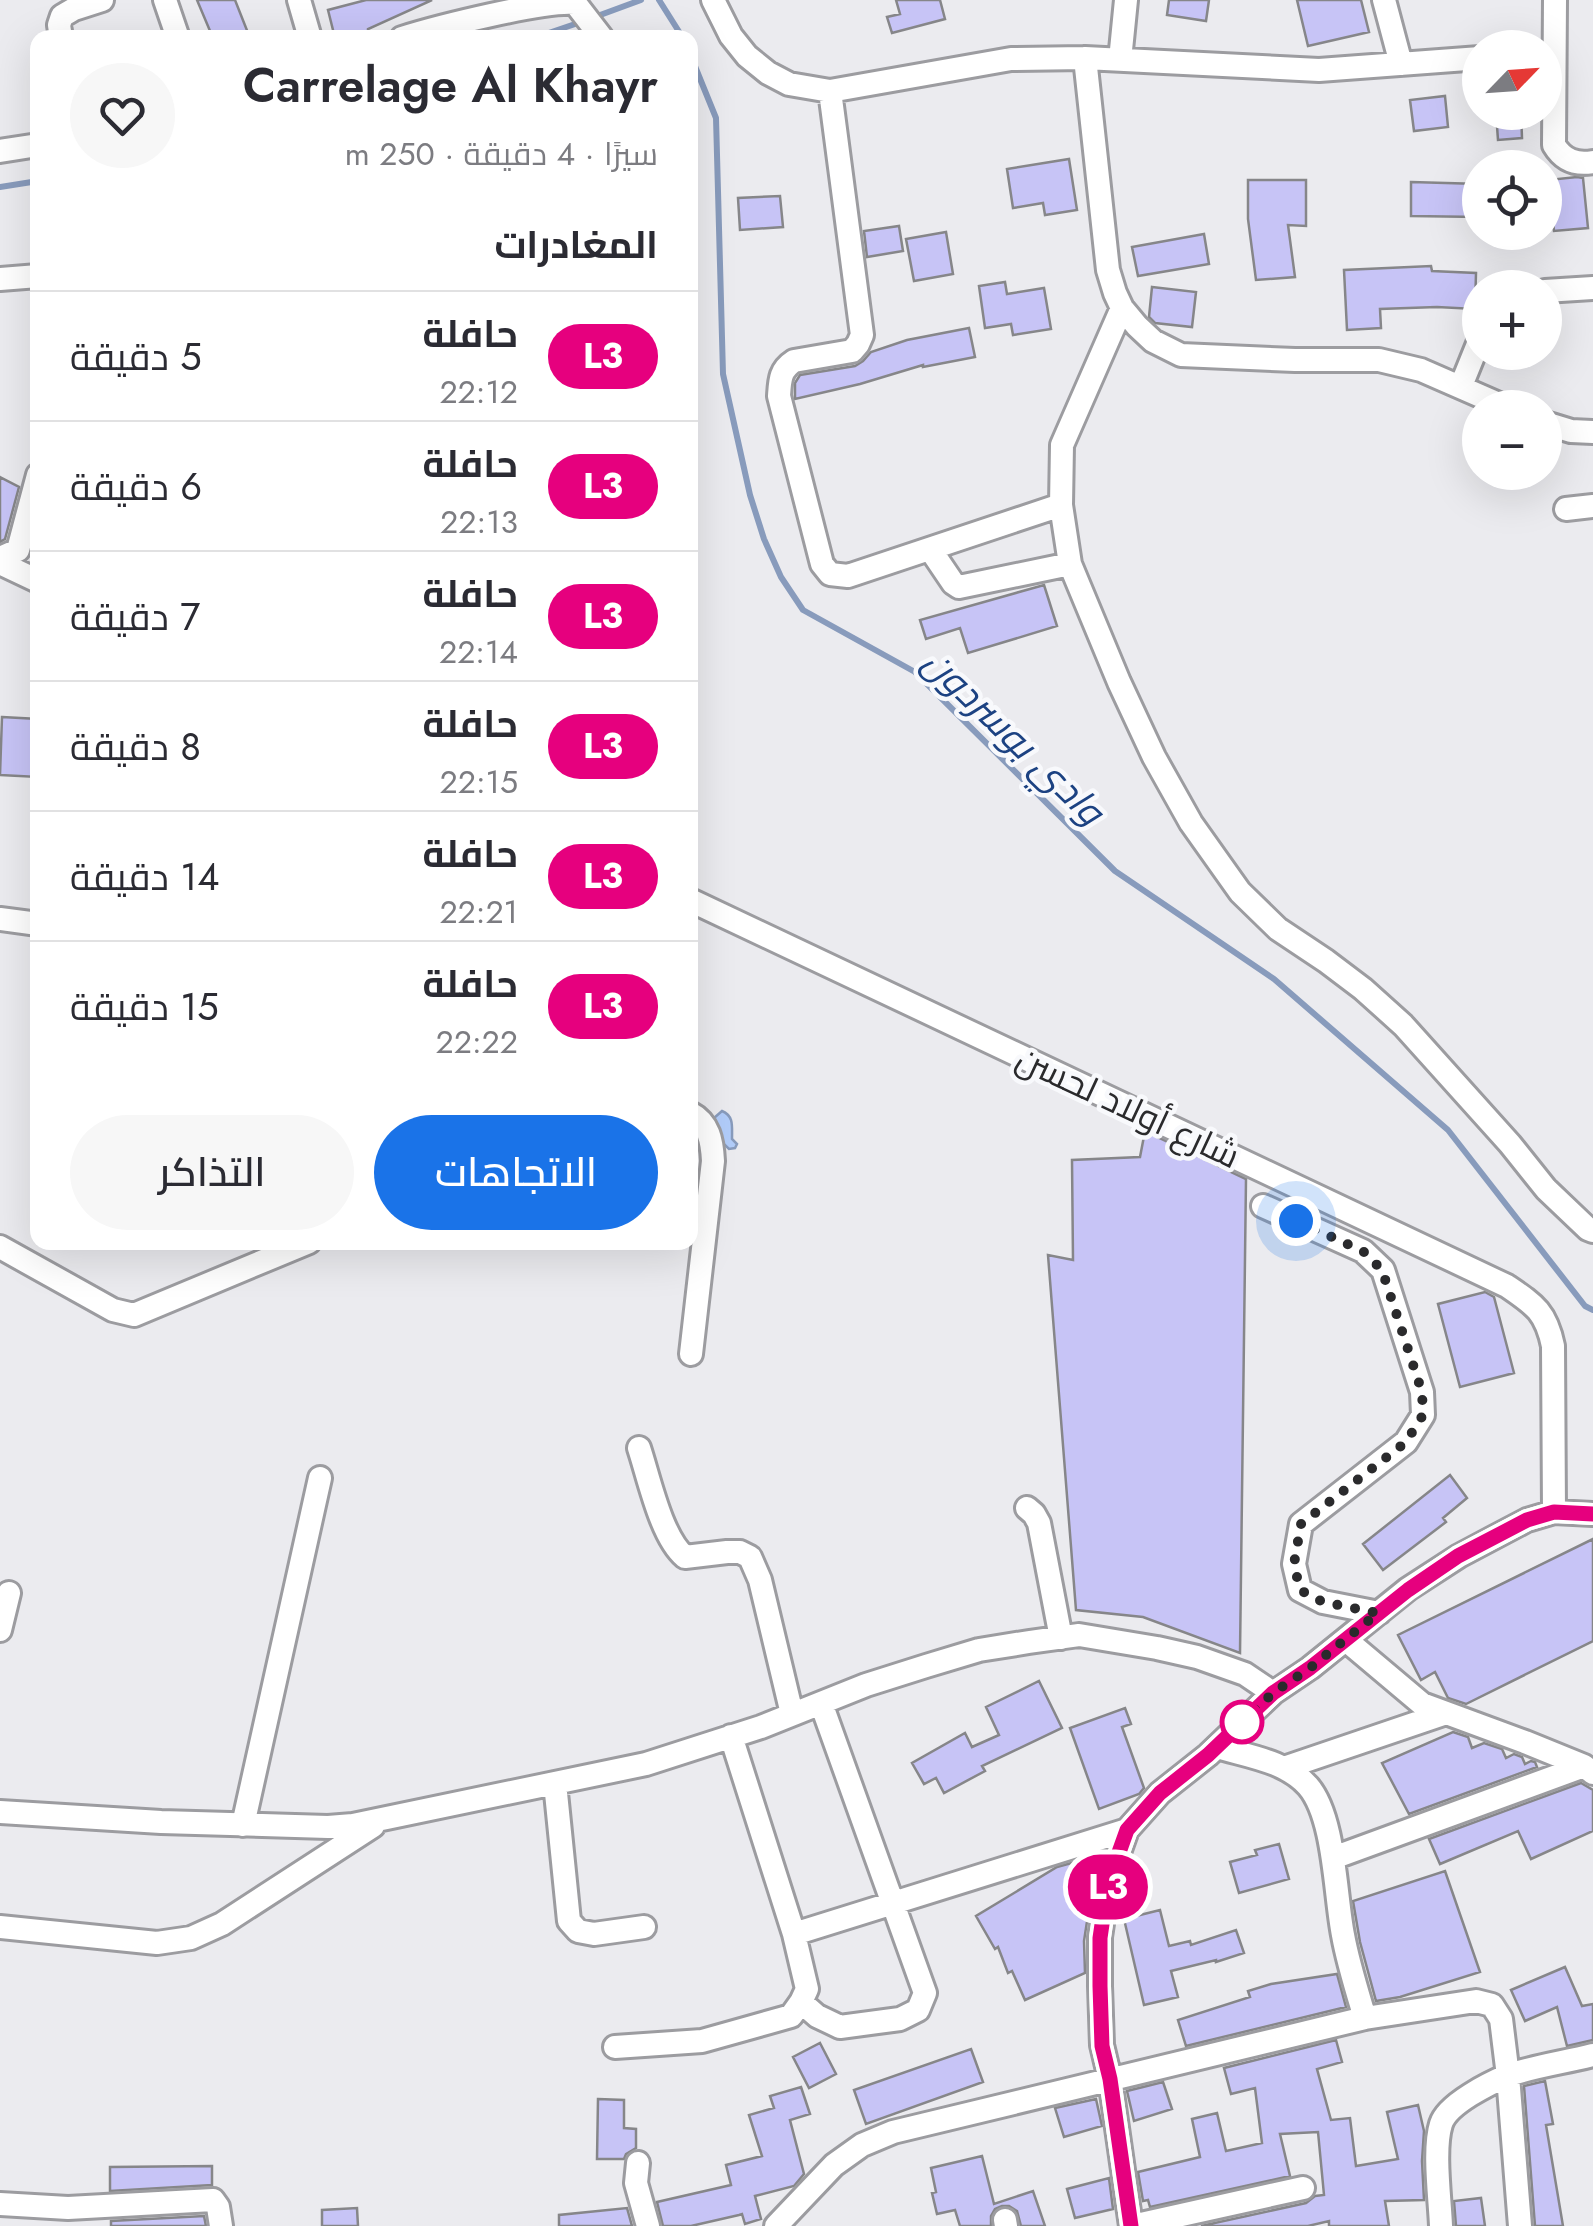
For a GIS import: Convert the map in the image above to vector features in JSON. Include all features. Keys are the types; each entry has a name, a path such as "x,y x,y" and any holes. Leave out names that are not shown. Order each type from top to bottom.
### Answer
{"street":[{"path":"60,30 62,16 102,0"},
{"path":"164,0 175,30"},
{"path":"298,0 307,30"},
{"path":"419,30 462,10 557,0 575,4 596,30"},
{"path":"713,0 731,36 768,73 790,84 830,91 1011,59 1085,58 1319,70 1462,59"},
{"path":"1120,60 1126,0"},
{"path":"1384,0 1401,64"},
{"path":"1551,30 1554,0"},
{"path":"1085,58 1108,270 1122,308 1153,342 1182,355 1379,360 1420,370 1469,390"},
{"path":"830,91 862,335 852,351 794,360 780,376 779,396 822,564 830,574 848,576 1061,505"},
{"path":"1553,130 1554,144 1560,154 1571,162 1593,162"},
{"path":"0,151 30,146"},
{"path":"0,279 30,277"},
{"path":"1562,291 1593,288"},
{"path":"1122,308 1062,445 1061,505 1070,564 1154,756 1191,823 1240,892 1278,929 1363,989 1403,1025 1546,1190 1593,1231"},
{"path":"1460,386 1467,370"},
{"path":"1562,428 1593,432"},
{"path":"0,560 18,550 30,505"},
{"path":"1566,509 1593,506"},
{"path":"930,549 959,587 1070,564"},
{"path":"0,560 30,577"},
{"name":"شارع أولاد لحسن","path":"698,904 1507,1286 1537,1309 1548,1323 1554,1346 1554,1512"},
{"path":"0,919 30,923"},
{"path":"691,1354 713,1160 712,1143 698,1118"},
{"path":"1263,1206 1363,1251 1382,1270 1422,1392 1423,1415 1406,1442 1301,1524 1294,1564 1300,1590 1323,1602 1378,1613"},
{"path":"0,1247 113,1310 134,1315 290,1250"},
{"path":"639,1448 676,1549 685,1556 740,1552 750,1557 760,1580 792,1714"},
{"path":"243,1825 320,1478"},
{"path":"1027,1508 1039,1523 1060,1638"},
{"path":"1304,2188 1131,2226 1102,2046 1100,1938 1108,1883 1127,1830 1160,1793 1273,1693 1458,1556 1527,1520 1554,1512 1593,1514"},
{"path":"0,1630 9,1593"},
{"path":"0,1812 161,1822 353,1825 646,1764 881,1680 979,1650 1079,1635 1197,1656 1245,1674 1273,1693"},
{"path":"1346,1640 1422,1704 1588,1770"},
{"path":"801,2002 817,2016 840,2027 900,2019 918,2010 925,1993 821,1703"},
{"path":"1284,1768 1446,1713"},
{"path":"615,2047 702,2041 792,2016 807,1988 794,1934 731,1736"},
{"path":"1216,1747 1284,1768 1306,1784 1318,1800 1333,1858 1343,1936 1365,2018"},
{"path":"1333,1858 1588,1770"},
{"path":"556,1782 569,1921 578,1932 594,1934 644,1928"},
{"path":"0,1927 158,1944 192,1938 222,1924 384,1819"},
{"path":"794,1934 1127,1830"},
{"path":"776,2226 834,2165 862,2145 893,2132 1365,2018 1476,2001 1492,2005 1500,2019 1520,2226"},
{"path":"1440,2226 1438,2141 1447,2112 1508,2076 1593,2055"},
{"path":"638,2163 636,2183 648,2226"},
{"path":"0,2204 68,2208 213,2200 221,2226"}],"water":[{"path":"722,1111 730,1119 735,1148 721,1147 716,1142 719,1130 714,1118"}],"building":[{"path":"197,0 235,0 247,30 210,30"},
{"path":"366,0 432,0 368,30 333,30 328,10"},
{"path":"896,0 940,0 945,19 892,33 887,17 900,14"},
{"path":"1169,0 1209,0 1206,21 1167,15"},
{"path":"1297,0 1361,0 1369,32 1308,46"},
{"path":"1445,96 1448,127 1414,131 1410,100"},
{"path":"1497,130 1522,130 1522,138 1498,140"},
{"path":"1069,159 1077,210 1045,215 1043,203 1013,208 1007,169"},
{"path":"1583,178 1588,228 1562,230 1562,179"},
{"path":"1248,180 1306,180 1306,226 1288,225 1295,277 1256,280 1248,219"},
{"path":"1411,182 1462,183 1462,217 1411,216"},
{"path":"780,196 783,227 740,230 738,198"},
{"path":"899,226 903,251 867,257 864,231"},
{"path":"946,232 953,274 914,281 906,239"},
{"path":"1204,234 1209,264 1138,276 1132,247"},
{"path":"1431,266 1432,271 1462,272 1462,308 1380,309 1381,328 1347,330 1344,270"},
{"path":"1005,282 1007,294 1044,288 1051,329 1013,335 1011,324 985,328 979,286"},
{"path":"1152,287 1196,292 1192,327 1155,323 1149,317"},
{"path":"969,328 975,357 923,365 795,399 795,383 800,375 855,366 871,352 907,340"},
{"path":"0,477 19,487 5,539 0,542"},
{"path":"1044,585 1057,626 968,653 960,628 926,639 920,620"},
{"path":"2,717 30,719 30,777 0,775"},
{"path":"1145,1131 1246,1179 1240,1653 1143,1617 1076,1610 1048,1255 1073,1260 1072,1160 1140,1157"},
{"path":"1485,1292 1494,1297 1514,1373 1460,1387 1438,1304"},
{"path":"1450,1475 1467,1498 1443,1518 1446,1522 1383,1570 1363,1544"},
{"path":"1593,1539 1593,1641 1466,1704 1448,1698 1435,1672 1421,1680 1398,1635"},
{"path":"1039,1681 1062,1728 982,1766 985,1771 944,1793 936,1778 924,1784 912,1763 965,1733 972,1747 999,1735 986,1707"},
{"path":"1125,1708 1131,1724 1122,1727 1144,1788 1139,1794 1099,1809 1070,1728"},
{"path":"1453,1732 1468,1737 1472,1748 1484,1743 1502,1749 1506,1758 1514,1754 1522,1757 1525,1764 1535,1762 1537,1767 1409,1814 1382,1763"},
{"path":"1581,1783 1593,1790 1593,1831 1531,1859 1518,1831 1440,1864 1429,1839"},
{"path":"1279,1844 1289,1879 1239,1893 1230,1862"},
{"path":"1086,1859 1095,1875 1091,1892 1081,1898 1088,1915 1085,1973 1025,2000 998,1947 995,1949 976,1916 1057,1867"},
{"path":"1445,1871 1480,1972 1376,2001 1353,1901"},
{"path":"1160,1910 1169,1946 1190,1941 1191,1945 1236,1930 1244,1953 1171,1971 1178,1997 1144,2005 1124,1919"},
{"path":"1565,1967 1582,2006 1593,2004 1593,2040 1567,2046 1557,2007 1525,2021 1511,1990"},
{"path":"1337,1974 1346,2007 1186,2046 1178,2020 1250,1997 1248,1991 1271,1984"},
{"path":"1336,2040 1342,2062 1317,2069 1331,2120 1350,2118 1356,2166 1398,2159 1387,2112 1418,2105 1424,2131 1424,2200 1385,2201 1389,2226 1329,2226 1329,2221 1308,2226 1201,2226 1306,2203 1324,2195 1318,2132 1280,2134 1290,2176 1150,2207 1148,2200 1143,2201 1138,2172 1200,2157 1192,2119 1217,2113 1226,2151 1262,2143 1255,2088 1231,2094 1224,2068"},
{"path":"820,2043 836,2074 809,2088 793,2057"},
{"path":"971,2049 983,2082 866,2124 854,2090"},
{"path":"1545,2081 1553,2124 1546,2125 1563,2226 1535,2226 1524,2086"},
{"path":"1163,2082 1172,2109 1134,2121 1127,2091"},
{"path":"801,2087 810,2114 790,2120 804,2174 794,2186 755,2196 761,2219 745,2224 742,2214 691,2226 663,2226 657,2202 731,2185 726,2165 762,2156 749,2115 774,2108 770,2096"},
{"path":"598,2099 624,2100 624,2128 636,2129 636,2148 624,2159 597,2159"},
{"path":"1096,2099 1102,2126 1064,2137 1055,2108"},
{"path":"982,2156 994,2204 1033,2191 1045,2226 1021,2226 1017,2211 1009,2206 995,2209 991,2226 960,2226 955,2210 937,2214 931,2168"},
{"path":"212,2166 212,2185 110,2191 110,2167"},
{"path":"1109,2178 1113,2209 1075,2218 1067,2189"},
{"path":"1481,2198 1485,2226 1456,2226 1454,2201"},
{"path":"357,2208 358,2226 322,2226 322,2210"},
{"path":"627,2208 632,2226 559,2226 559,2215"},
{"path":"204,2216 206,2226 111,2226 111,2221"}],"waterway":[{"path":"592,18 641,0"},
{"name":"وادي بوسردون","path":"659,0 678,30"},
{"path":"558,30 581,22"},
{"name":"وادي بوسردون","path":"698,74 716,118 723,374 764,539 781,577 803,610 915,672 1115,871 1274,979 1448,1130 1585,1306 1593,1310"},
{"path":"0,187 30,182"}],"bus line":[{"name":"L3","path":"1131,2226 1102,2046 1100,1986 1100,1938 1108,1883 1127,1830 1160,1793 1208,1755 1273,1693 1458,1556 1527,1520 1554,1512 1593,1514"}],"route":[{"path":"1242,1722 1273,1693 1378,1613 1323,1602 1300,1590 1294,1564 1301,1524 1406,1442 1423,1415 1422,1392 1382,1270 1363,1251 1296,1221"}]}
